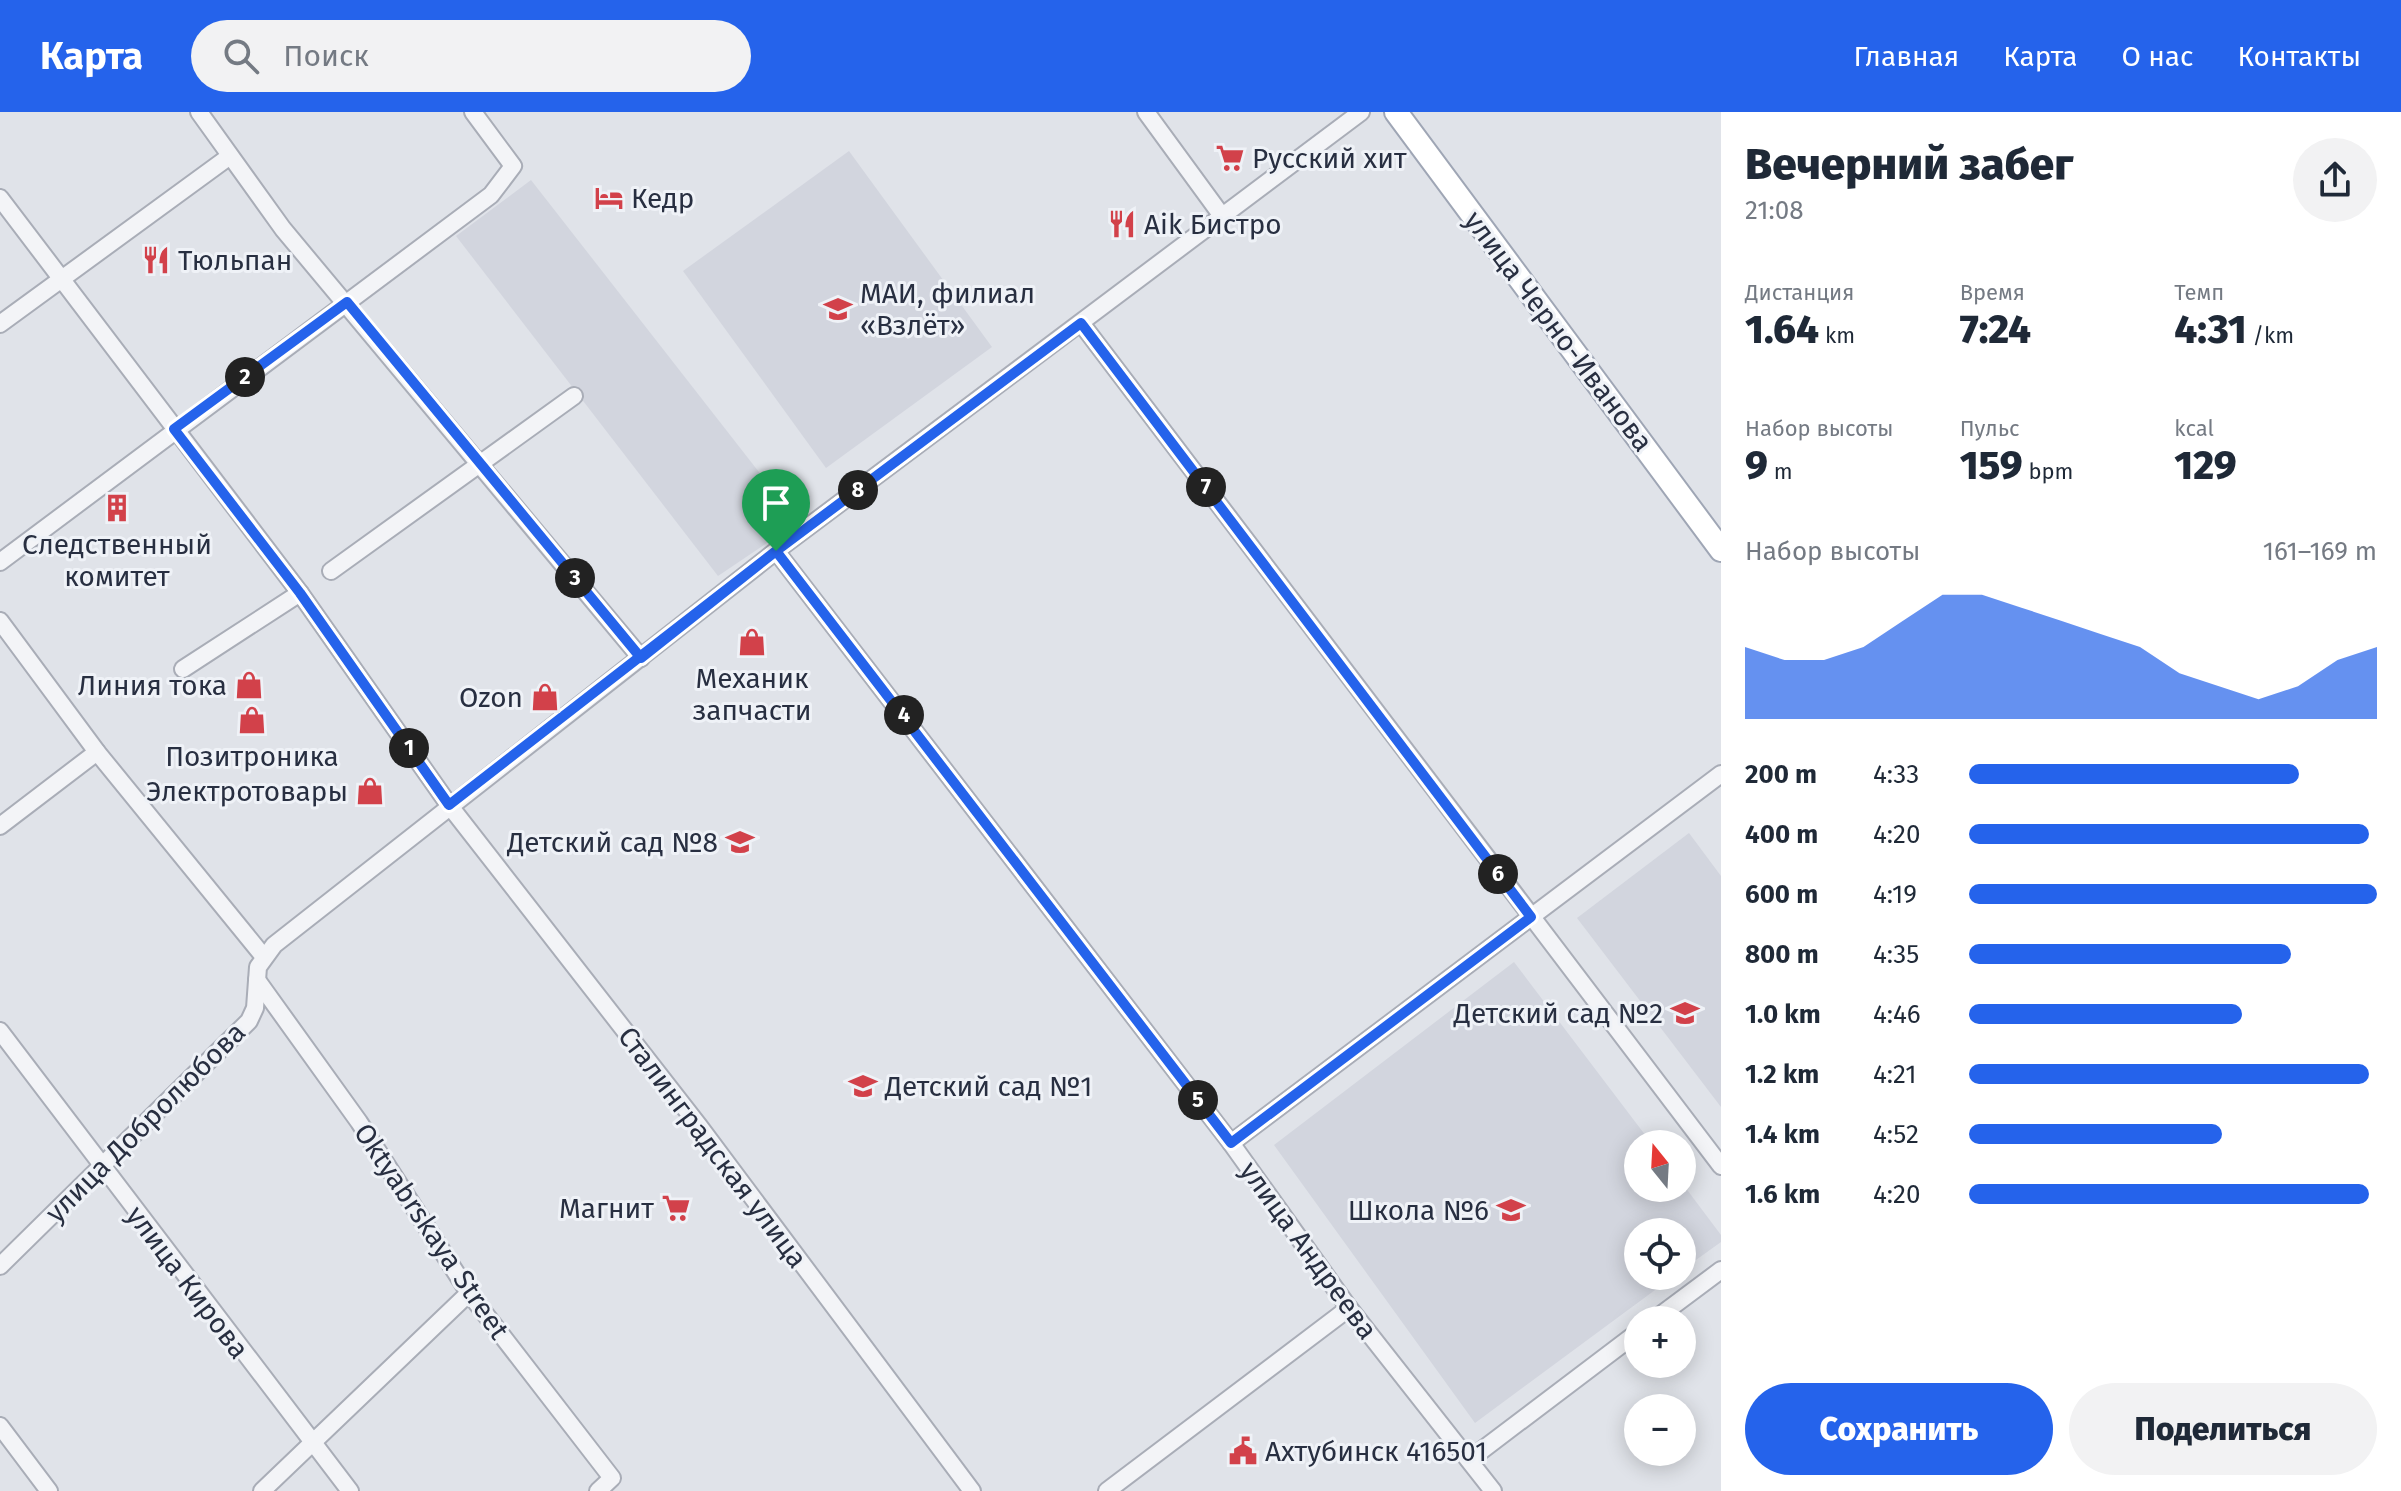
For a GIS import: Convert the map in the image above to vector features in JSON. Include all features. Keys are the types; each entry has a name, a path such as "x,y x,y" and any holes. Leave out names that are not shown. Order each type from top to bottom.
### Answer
{"main road":[{"name":"улица Черно-Иванова","path":"1396,112 1721,550"}],"street":[{"path":"199,112 283,229 641,658"},
{"path":"0,562 491,195 513,166 473,112"},
{"path":"1146,112 1222,216"},
{"name":"улица Добролюбова","path":"0,1266 249,1021 255,1008 258,967 274,945 776,551 1361,112"},
{"path":"0,324 230,156"},
{"name":"Сталинградская улица","path":"0,198 300,593 449,805 699,1126 972,1491"},
{"path":"1081,323 1721,1166"},
{"path":"331,571 574,396"},
{"name":"улица Андреева","path":"776,551 1231,1143 1349,1308 1493,1491"},
{"path":"183,669 300,593"},
{"path":"0,621 97,752 264,957"},
{"path":"0,826 97,752"},
{"path":"1231,1143 1721,774"},
{"name":"Oktyabrskaya Street","path":"257,980 359,1122 469,1293 612,1478 598,1491"},
{"name":"улица Кирова","path":"0,1031 350,1491"},
{"path":"1673,1306 1721,1270"},
{"path":"262,1491 469,1293"},
{"path":"1107,1491 1349,1308"},
{"path":"1469,1460 1624,1343"},
{"path":"0,1426 49,1491"}],"shaded area":[{"name":"МАИ, филиал «Взлёт»","path":"849,151 992,347 826,468 683,271"},
{"path":"531,180 798,522 718,576 456,236"},
{"name":"Детский сад №2","path":"1689,833 1721,876 1721,1107 1577,918"},
{"name":"Школа №6","path":"1514,962 1641,1130 1624,1130 1624,1202 1696,1202 1721,1235 1721,1242 1696,1260 1696,1218 1624,1218 1624,1290 1655,1290 1633,1306 1624,1306 1624,1313 1475,1423 1274,1145"}],"place":[{"name":"Русский хит","path":"1230,158"},
{"name":"Кедр","path":"609,198"},
{"name":"Aik Бистро","path":"1122,224"},
{"name":"Тюльпан","path":"156,260"},
{"name":"МАИ, филиал «Взлёт»","path":"838,309"},
{"name":"Следственный комитет","path":"117,508"},
{"name":"Механик запчасти","path":"752,642"},
{"name":"Линия тока","path":"249,685"},
{"name":"Ozon","path":"545,697"},
{"name":"Позитроника","path":"252,720"},
{"name":"Электротовары","path":"370,791"},
{"name":"Детский сад №8","path":"740,842"},
{"name":"Детский сад №2","path":"1685,1013"},
{"name":"Детский сад №1","path":"863,1086"},
{"name":"Магнит","path":"676,1208"},
{"name":"Школа №6","path":"1511,1210"},
{"name":"Ахтубинск 416501","path":"1243,1451"}],"route":[{"path":"776,551 641,658 449,805 300,593 174,429 347,302 641,658 709,604 776,551 1231,1143 1531,917 1081,323 776,551"}]}
